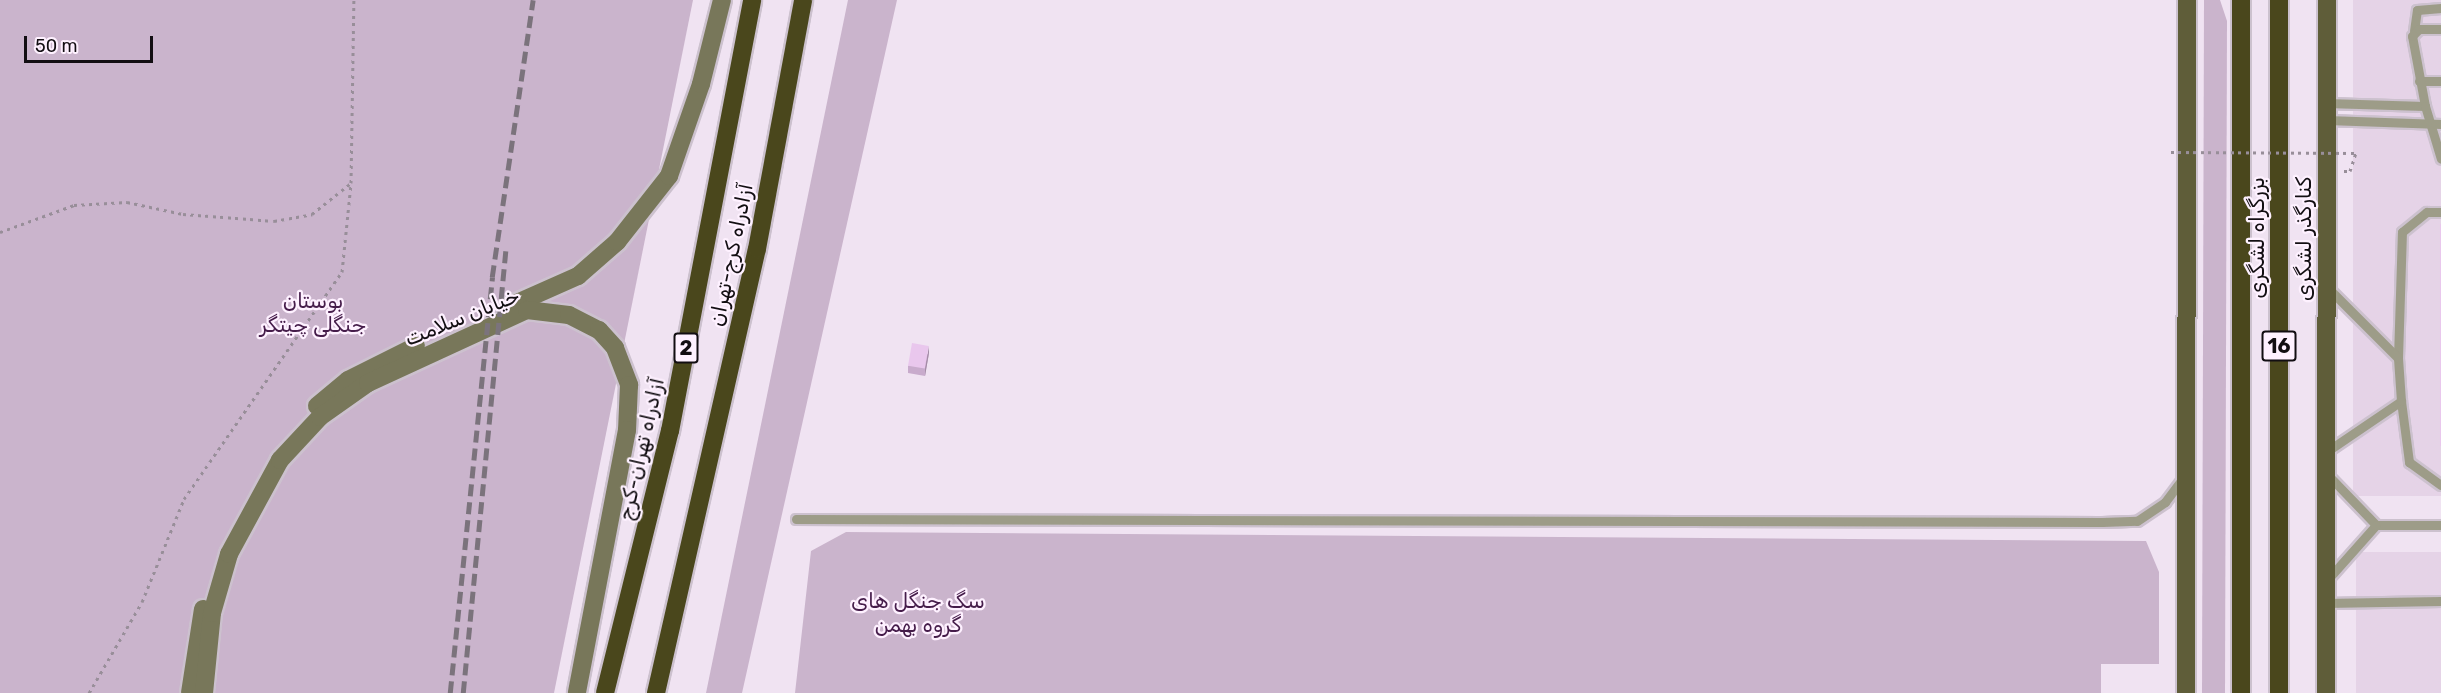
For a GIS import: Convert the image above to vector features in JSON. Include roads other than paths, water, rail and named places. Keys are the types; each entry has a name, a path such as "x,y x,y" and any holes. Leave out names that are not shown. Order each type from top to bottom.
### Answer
{"highway":[{"name":"آزادراه تهران-کرج","path":"605,693 670,431 752,0"},
{"name":"آزادراه کرج-تهران","path":"656,693 757,249 803,0"},
{"name":"بزرگراه لشگری","path":"2241,0 2241,693"},
{"name":"بزرگراه لشگری","path":"2279,693 2280,0"}],"main road":[{"name":"خیابان سلامت","path":"190,693 213,567 268,455 348,380 578,276 617,242 669,176 701,84 722,0"},
{"path":"2186,693 2187,0"},
{"name":"کنارگذر لشگری","path":"2326,693 2324,462 2327,287 2327,0"},
{"name":"خیابان سلامت","path":"204,693 212,613 229,554 280,460 320,417 368,383 527,310 569,315 599,330 615,348 629,385 627,430 577,693"}],"lane":[{"path":"2441,8 2417,10 2412,14 2419,81 2425,106 2436,124 2441,159"},
{"path":"2414,31 2441,29"},
{"path":"2419,81 2441,81"},
{"path":"2326,111 2425,106"},
{"path":"2326,111 2436,124"},
{"path":"2441,212 2427,212 2402,231 2398,358 2409,462 2441,485"},
{"path":"2327,287 2398,358"},
{"path":"2376,525 2324,462 2401,401"},
{"path":"796,519 2137,521 2165,502 2186,474"},
{"path":"2325,581 2376,525 2441,525"},
{"path":"2325,603 2441,601"}],"railway":[{"path":"450,693 492,277 533,0"},
{"path":"463,693 506,246"}],"park label":[{"name":"بوستان جنگلی چیتگر","path":"313,313"},
{"name":"سگ جنگل های گروه بهمن","path":"918,613"}]}
